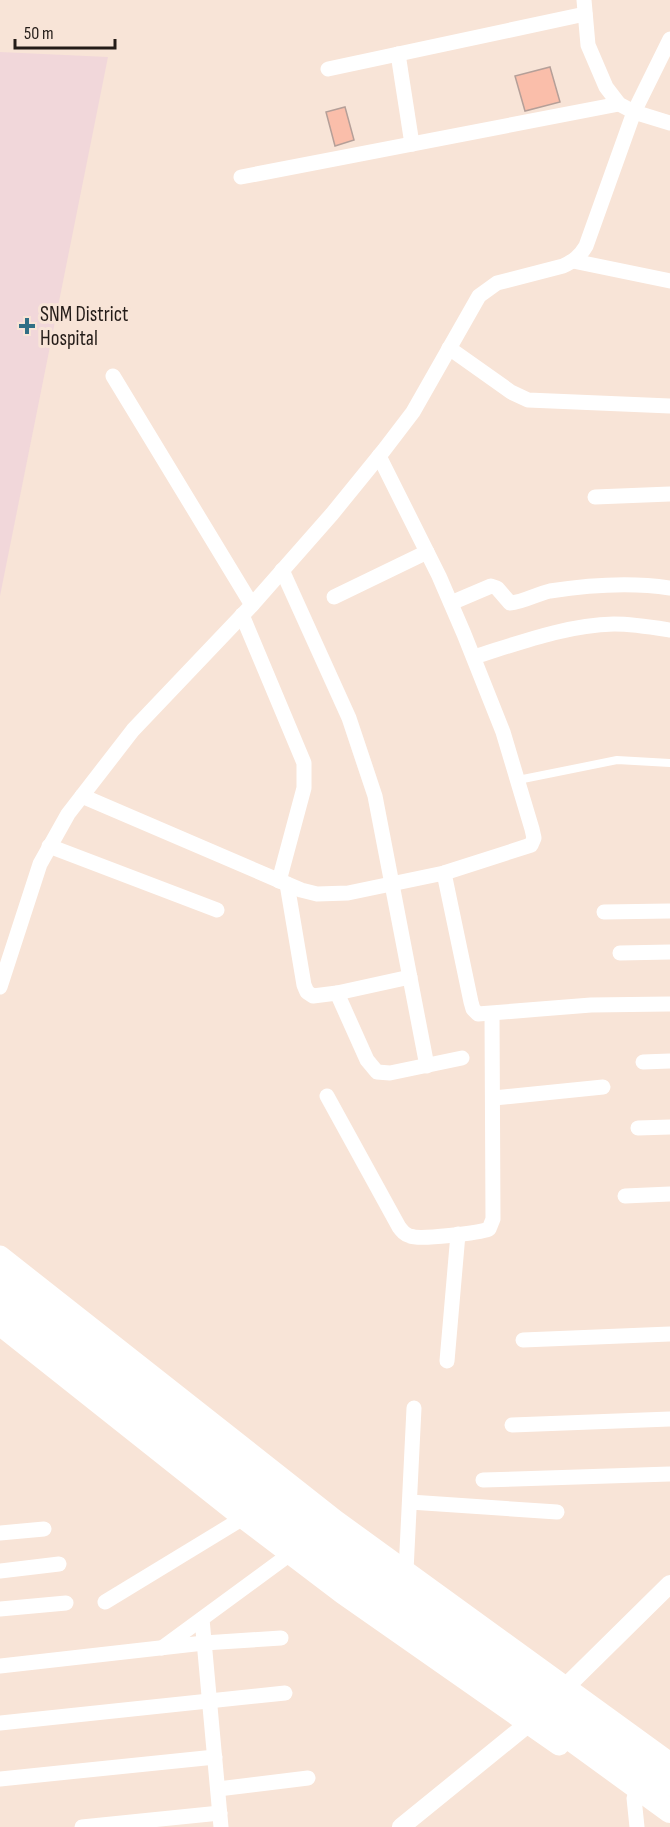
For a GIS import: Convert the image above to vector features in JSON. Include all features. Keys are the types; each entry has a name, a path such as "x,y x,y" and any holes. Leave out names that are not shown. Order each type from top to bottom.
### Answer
{"main road":[{"path":"0,1256 255,1458 670,1763"},
{"path":"0,1278 260,1509 290,1554 343,1594 670,1823"},
{"path":"0,1305 260,1509 670,1784"},
{"path":"0,1325 260,1509 670,1812"}],"street":[{"path":"328,69 398,54 585,7 588,45 606,87 618,104 634,112 670,123"},
{"path":"573,261 586,246 634,112 665,62 670,39"},
{"path":"398,54 412,144"},
{"path":"241,177 618,104"},
{"path":"0,987 40,864 49,846 82,796 134,730 247,610 379,456 413,412 479,296 489,287 507,280 573,261 670,281"},
{"path":"448,348 511,392 528,400 670,405"},
{"path":"113,376 247,610 304,763 304,788 283,882 307,992 313,996 337,993 410,977"},
{"path":"82,796 283,882 317,894 330,895 444,873 531,845 534,838 494,708 452,603 379,456"},
{"path":"595,497 670,494"},
{"path":"334,597 428,552"},
{"path":"282,570 359,746 375,796 394,884 427,1066"},
{"path":"452,603 491,586 497,588 510,603 536,594 566,590 624,585 670,588"},
{"path":"474,657 547,634 588,627 631,625 670,630"},
{"path":"49,846 217,910"},
{"path":"444,873 471,1002 478,1014 591,1005 670,1004"},
{"path":"603,912 670,911"},
{"path":"620,953 670,952"},
{"path":"337,993 367,1060 377,1072 390,1073 462,1058"},
{"path":"327,1096 405,1234 418,1238 483,1231 492,1224 494,1098 492,1014"},
{"path":"643,1062 670,1061"},
{"path":"494,1098 603,1088"},
{"path":"638,1128 670,1127"},
{"path":"625,1196 670,1194"},
{"path":"447,1361 458,1234"},
{"path":"523,1340 670,1334"},
{"path":"406,1571 414,1407"},
{"path":"512,1425 670,1419"},
{"path":"483,1480 670,1474"},
{"path":"410,1502 557,1512"},
{"path":"105,1602 260,1509"},
{"path":"0,1533 44,1529"},
{"path":"161,1649 290,1554"},
{"path":"0,1571 59,1564"},
{"path":"401,1827 529,1723 670,1584"},
{"path":"0,1609 66,1603"},
{"path":"82,1827 221,1820 202,1618"},
{"path":"0,1666 204,1643 281,1638"},
{"path":"0,1724 285,1693"},
{"path":"0,1779 215,1756"},
{"path":"218,1789 308,1778"},
{"path":"634,1798 637,1827"}],"lane":[{"path":"518,780 617,760 670,763"}],"shaded area":[{"name":"SNM District Hospital","path":"0,52 108,57 0,596"}],"building":[{"path":"550,67 560,102 525,111 515,76"},
{"path":"345,107 354,140 335,146 326,112"}],"place":[{"name":"SNM District Hospital","path":"27,326"}]}
